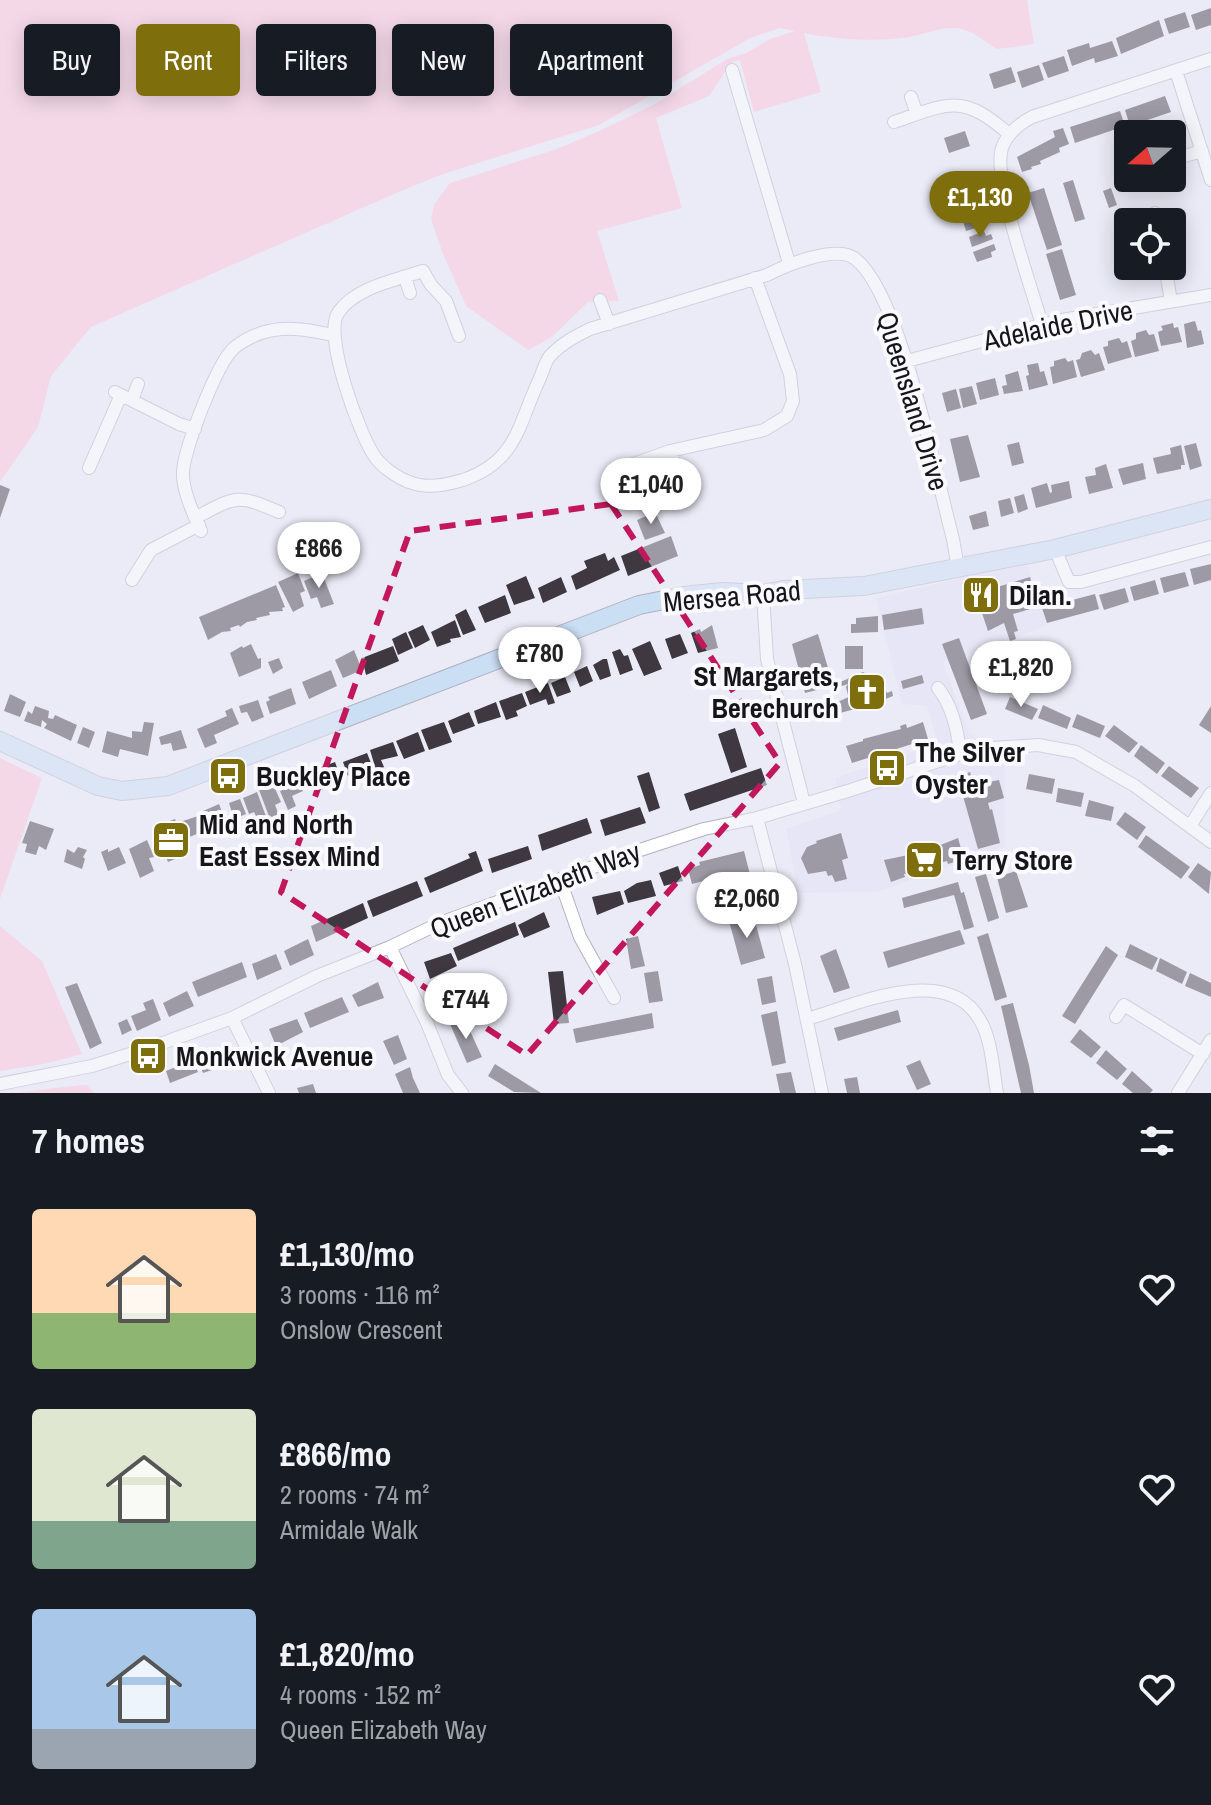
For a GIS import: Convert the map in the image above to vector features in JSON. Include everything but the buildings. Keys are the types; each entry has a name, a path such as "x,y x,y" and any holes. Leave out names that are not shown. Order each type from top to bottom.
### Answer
{"main road":[{"name":"Mersea Road","path":"0,741 98,786 122,791 168,786 639,605 696,594 763,594 783,590 864,586 1055,549 1211,509"}],"street":[{"path":"1042,325 1005,199 1000,168 1002,148 1009,134 1032,117 1211,59"},
{"path":"732,70 789,263"},
{"path":"1176,71 1211,180"},
{"path":"723,89 736,84"},
{"path":"911,97 917,114"},
{"path":"894,122 946,106 969,105 986,114 1009,134"},
{"path":"1186,156 1202,151"},
{"name":"Queensland Drive","path":"334,335 336,358 375,457 408,482 442,486 466,479 491,466 508,451 548,358 569,340 609,324 755,278 789,263 839,253 854,258 880,291 907,361 958,568"},
{"path":"199,524 183,473 208,391 234,348 258,334 289,327 334,335 335,316 349,299 423,271 446,301 459,336"},
{"path":"405,277 410,293"},
{"path":"614,471 670,451 764,430 787,416 793,401 790,374 755,278"},
{"path":"1167,280 1171,301"},
{"name":"Adelaide Drive","path":"907,361 1042,325 1211,295"},
{"path":"600,300 609,324"},
{"path":"89,468 123,396 138,384"},
{"path":"123,396 195,429"},
{"path":"670,451 678,473"},
{"path":"132,580 151,550 199,524 224,503 244,498 279,512"},
{"path":"1055,549 1069,582 1081,582 1211,547"},
{"path":"763,594 767,659 804,803"},
{"path":"938,688 959,737 960,754"},
{"name":"Queen Elizabeth Way","path":"0,1084 92,1066 232,1018 317,976 440,923 704,829 757,818 922,769 960,754 1038,745 1076,752 1135,786 1211,842"},
{"path":"1190,826 1211,793"},
{"path":"757,818 807,1019 822,1093"},
{"path":"560,880 580,937 614,998"},
{"path":"390,947 448,1075 462,1093"},
{"path":"807,1019 913,989 951,994 966,1003 981,1021 997,1093"},
{"path":"1131,993 1120,1011 1203,1054"},
{"path":"232,1018 269,1093"},
{"path":"1178,1093 1211,1040"}],"highlighted area":[{"path":"611,504 780,763 527,1055 281,892 410,531"}],"shaded area":[{"path":"0,0 1027,0 1034,44 997,49 958,28 884,39 843,39 804,33 821,92 754,112 740,60 732,62 709,96 656,118 682,208 597,231 619,301 588,302 552,337 528,350 466,306 431,219 434,205 450,183 554,150 597,132 672,96 727,59 795,31 780,28 750,38 672,83 672,24 510,24 510,96 649,96 599,125 443,174 91,327 51,376 38,427 0,482"},
{"path":"1027,562 1047,626 943,662 969,733 1005,756 1005,847 877,892 798,893 786,829 841,810 835,778 938,743 927,706 902,704 876,598"},
{"path":"0,758 42,778 0,899"},
{"path":"0,926 42,961 82,1054 0,1071"},
{"path":"87,1085 94,1093 13,1093"}],"place":[{"name":"Dilan.","path":"981,595"},
{"name":"St Margarets, Berechurch","path":"867,692"},
{"name":"The Silver Oyster","path":"887,768"},
{"name":"Buckley Place","path":"228,776"},
{"name":"Mid and North East Essex Mind","path":"171,840"},
{"name":"Terry Store","path":"924,860"},
{"name":"Monkwick Avenue","path":"148,1056"}]}
